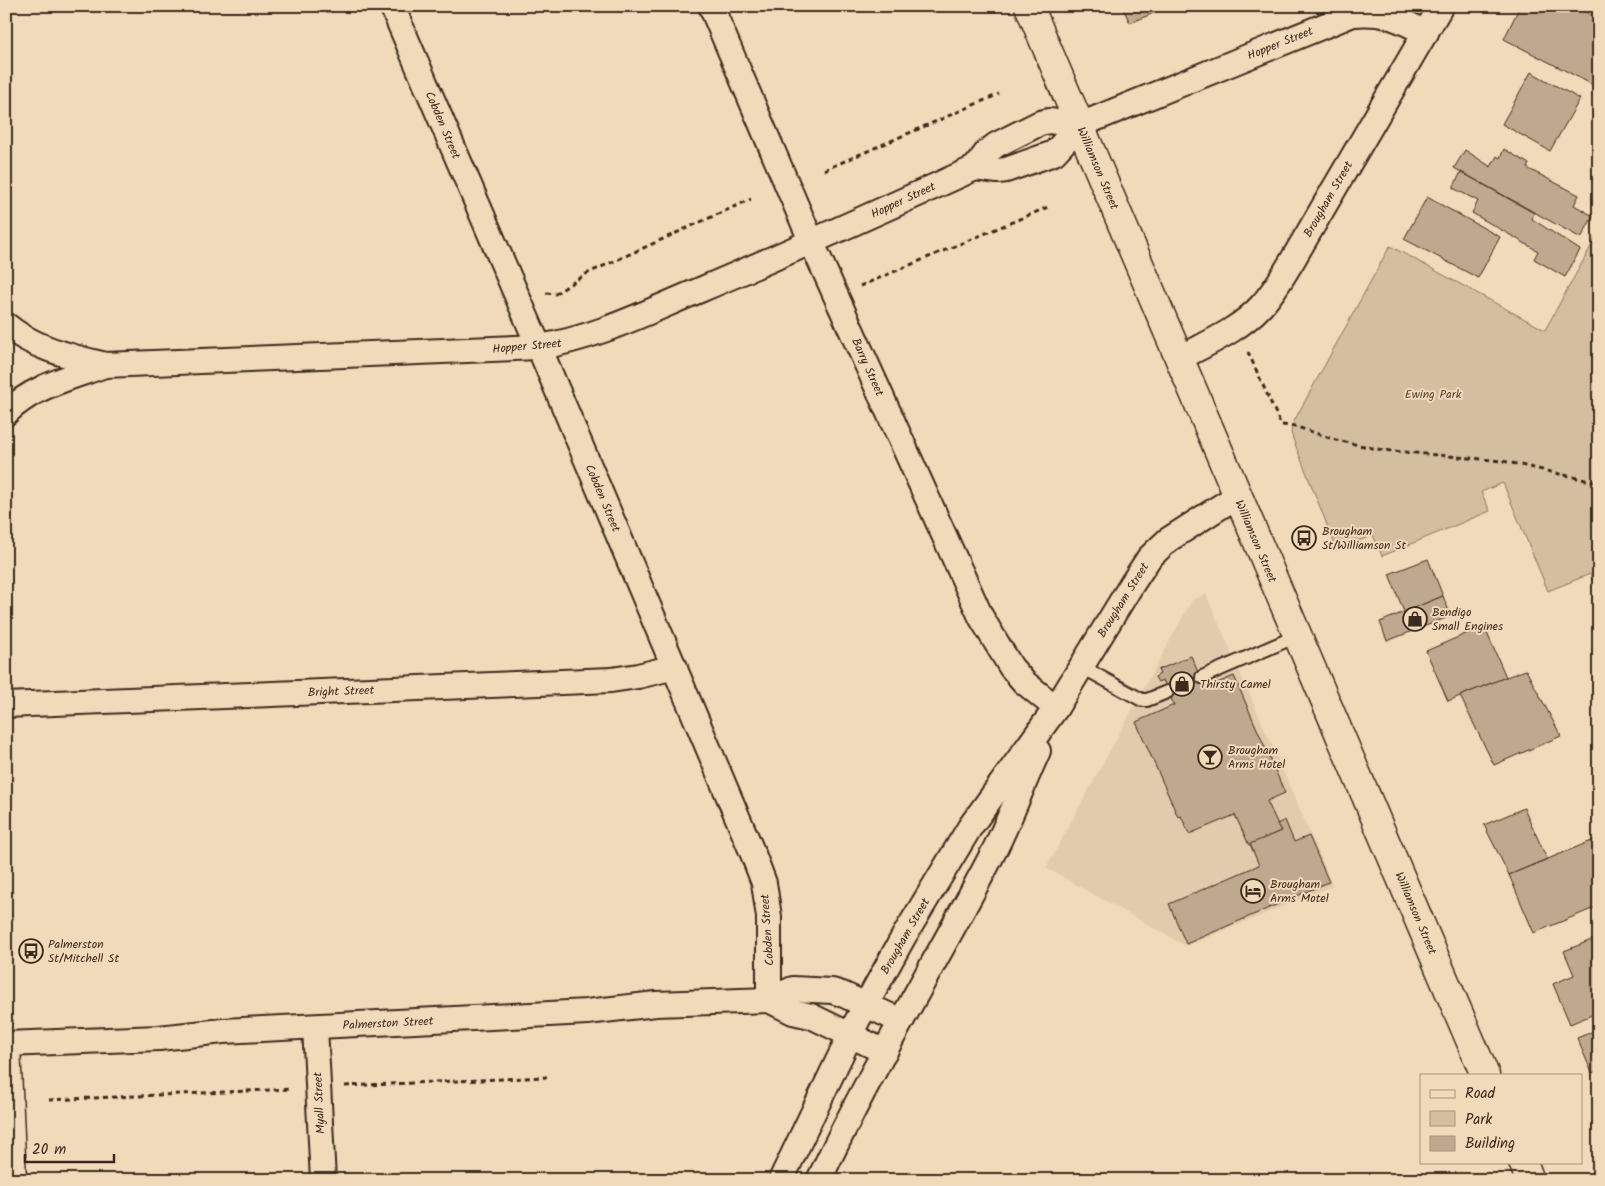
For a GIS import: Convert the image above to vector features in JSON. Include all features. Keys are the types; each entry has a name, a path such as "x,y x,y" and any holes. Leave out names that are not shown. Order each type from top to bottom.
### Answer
{"street":[{"name":"Cobden Street","path":"392,6 675,667 764,883 768,917 769,1000"},
{"name":"Barry Street","path":"711,6 812,243 981,617 1011,667 1024,682 1056,708"},
{"name":"Williamson Street","path":"1029,6 1485,1074"},
{"name":"Brougham Street","path":"1180,358 1236,328 1256,311 1272,293 1441,6"},
{"name":"Hopper Street","path":"975,168 998,171 1006,170 1054,153 1080,125 1351,10 1384,14 1426,33"},
{"name":"Hopper Street","path":"6,413 16,403 42,387 105,366 539,347 582,338 812,243 975,168 987,152 996,145 1040,123 1050,121 1080,125"},
{"name":"Hopper Street","path":"6,325 27,340 46,348 105,366"},
{"name":"Brougham Street","path":"781,1180 850,1035 904,936 970,827 1056,708 1149,558 1168,540 1237,496"},
{"name":"Bright Street","path":"6,705 611,680 675,667"},
{"name":"Brougham Street","path":"819,1180 839,1137 993,853 1056,708"},
{"name":"Palmerston Street","path":"6,1045 159,1038 223,1031 587,1012 656,1004 769,1000 793,989 832,991 902,1021"},
{"name":"Palmerston Street","path":"769,1000 793,1012 812,1016 885,1052"},
{"name":"Myall Street","path":"315,1027 323,1180"},
{"path":"6,1045 12,1180"},
{"path":"1524,1164 1530,1180"}],"lane":[{"path":"1202,677 1297,636"},
{"path":"1082,666 1142,700 1147,700 1167,692"}],"path":[{"path":"824,170 999,94"},
{"path":"555,294 586,274 751,199"},
{"path":"836,296 1048,207"},
{"path":"1248,350 1281,425 1294,426 1336,440 1382,450 1502,460 1599,483"},
{"path":"343,1086 547,1077"},
{"path":"49,1100 293,1088"}],"shaded area":[{"path":"1206,594 1333,886 1186,946 1046,868 1192,600"}],"green space":[{"name":"Ewing Park","path":"1599,232 1599,596 1590,574 1548,591 1503,483 1481,492 1490,511 1382,556 1373,535 1337,550 1291,432 1293,423 1390,246 1545,330"}],"building":[{"path":"1122,6 1153,6 1156,12 1130,23"},
{"path":"1520,6 1573,6 1599,19 1599,88 1504,39"},
{"path":"1531,72 1580,99 1550,151 1502,124"},
{"path":"1504,149 1529,164 1527,168 1579,195 1574,205 1593,216 1581,238 1454,168 1465,150 1491,167 1497,156 1500,158"},
{"path":"1461,172 1534,213 1532,219 1580,250 1565,277 1534,259 1538,251 1472,213 1478,201 1453,188"},
{"path":"1427,197 1500,237 1478,278 1404,239"},
{"path":"1428,559 1443,596 1404,612 1389,574"},
{"name":"Bendigo Small Engines","path":"1443,596 1451,616 1387,641 1380,622"},
{"path":"1484,626 1506,677 1448,701 1426,651"},
{"name":"Brougham Arms Hotel","path":"1191,656 1205,688 1234,676 1285,793 1267,801 1281,831 1249,845 1235,815 1189,834 1181,816 1178,817 1136,722 1174,705 1163,680 1158,682 1155,677 1160,674 1158,670"},
{"path":"1526,670 1561,736 1494,765 1460,696"},
{"path":"1524,808 1547,859 1509,875 1484,825"},
{"name":"Brougham Arms Motel","path":"1285,820 1294,842 1309,836 1329,882 1186,944 1169,904 1259,865 1250,844 1281,831 1277,824"},
{"path":"1599,838 1599,906 1534,933 1509,875"},
{"path":"1594,939 1599,951 1599,1012 1570,1024 1553,984 1574,975 1564,951"},
{"path":"1599,1029 1599,1070 1592,1073 1577,1038"}],"place":[{"name":"Brougham St/Williamson St","path":"1304,538"},
{"name":"Bendigo Small Engines","path":"1415,619"},
{"name":"Thirsty Camel","path":"1182,684"},
{"name":"Brougham Arms Hotel","path":"1210,757"},
{"name":"Brougham Arms Motel","path":"1253,891"},
{"name":"Palmerston St/Mitchell St","path":"31,951"}]}
